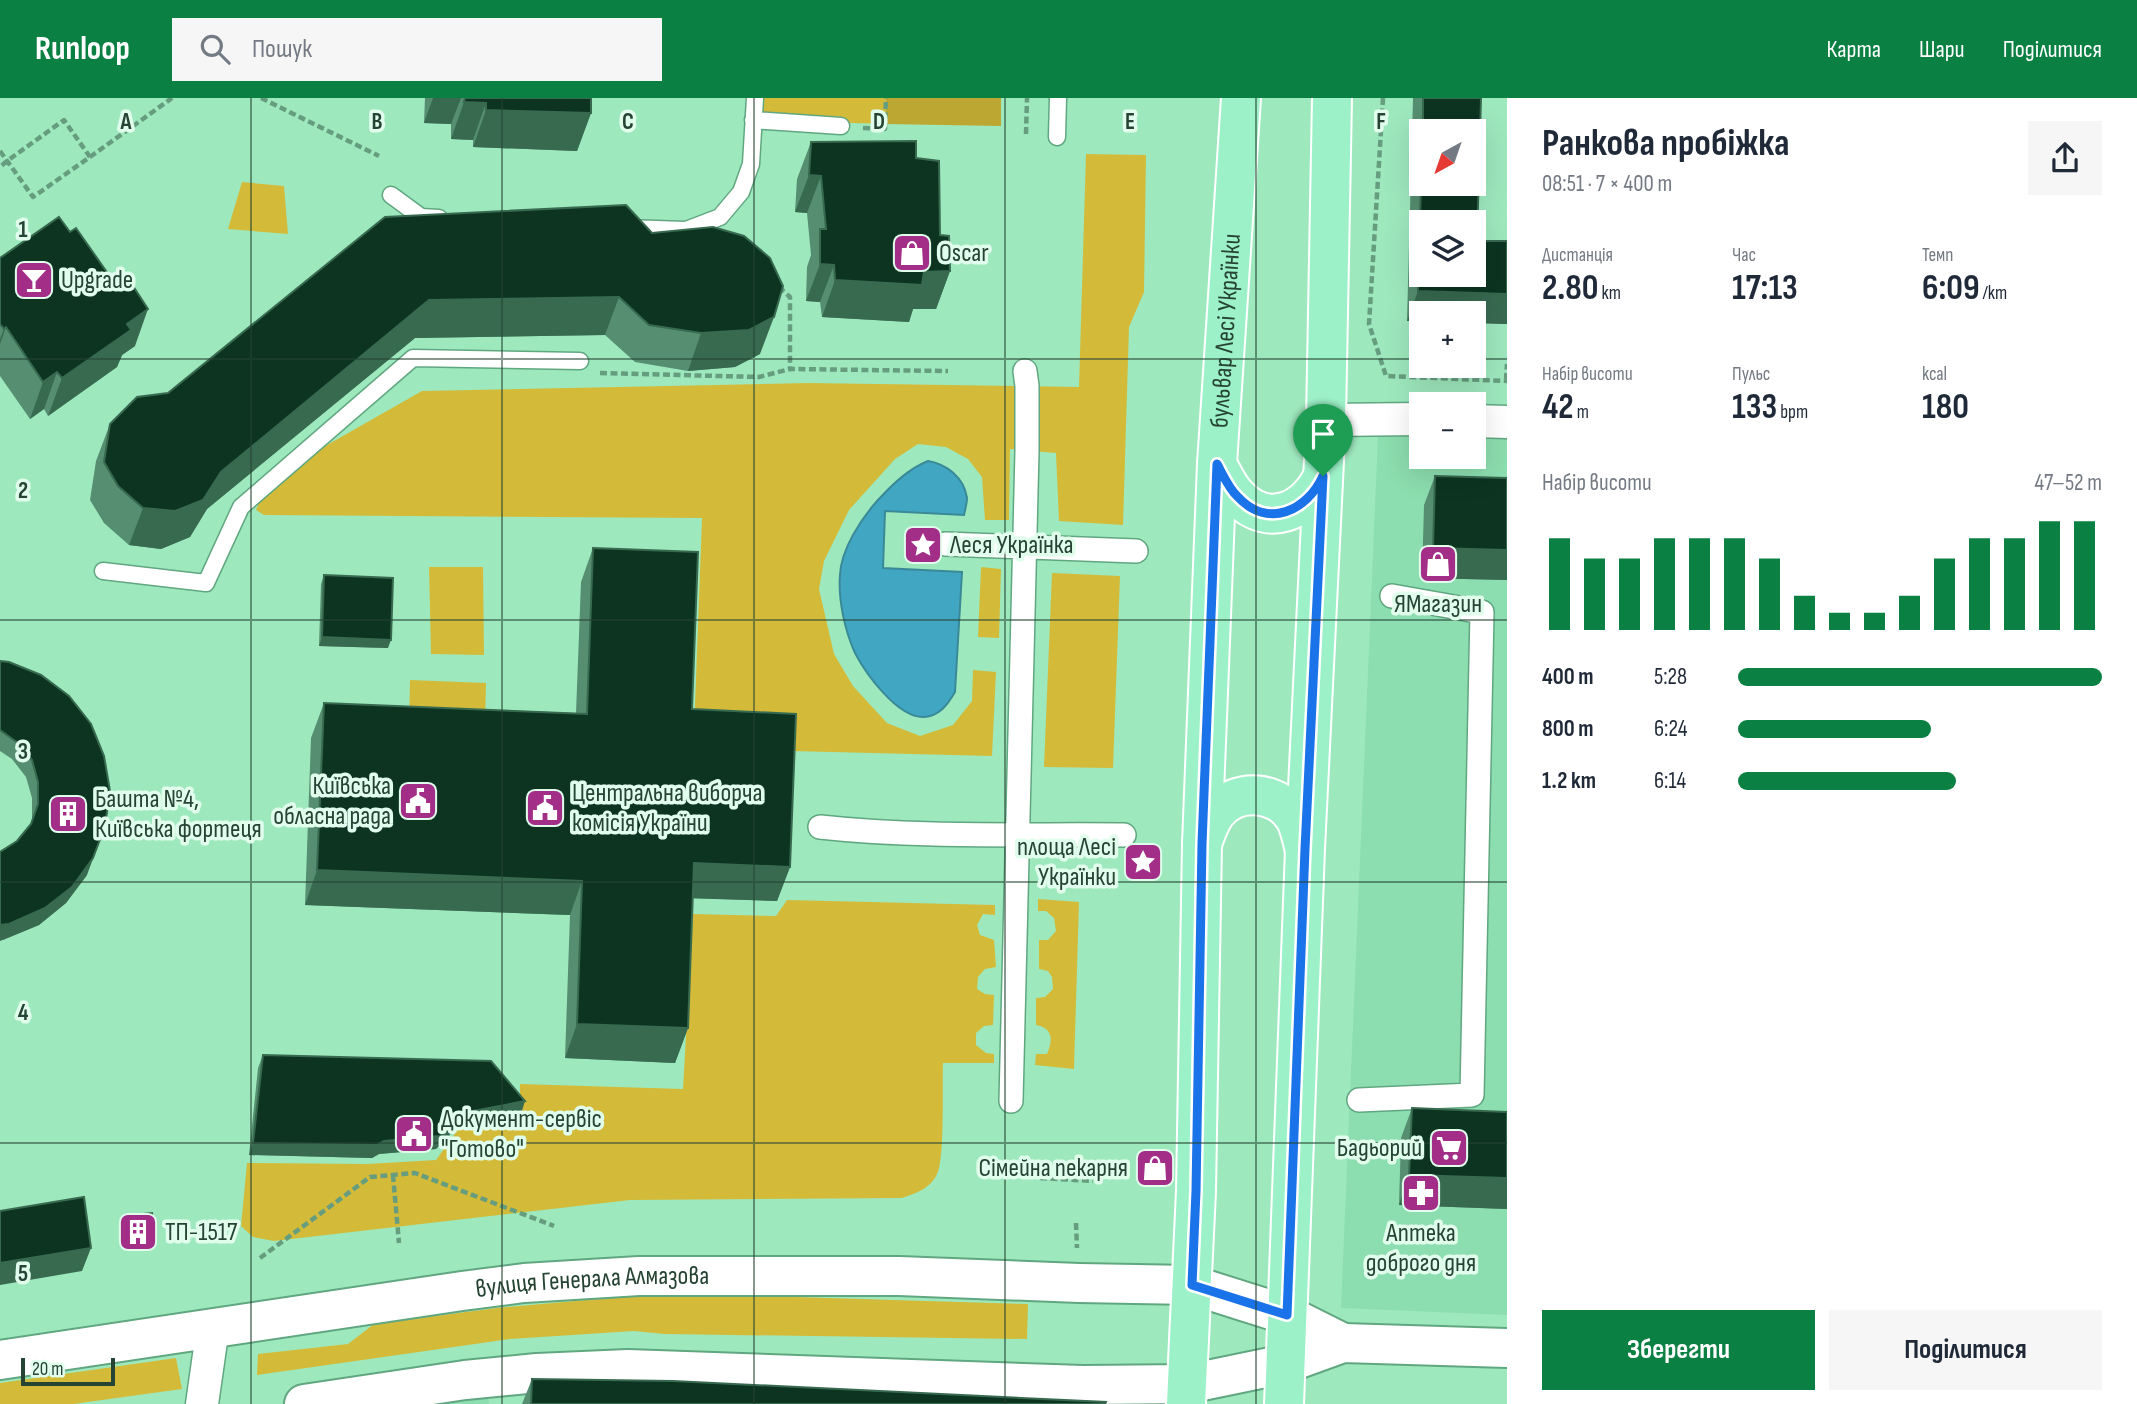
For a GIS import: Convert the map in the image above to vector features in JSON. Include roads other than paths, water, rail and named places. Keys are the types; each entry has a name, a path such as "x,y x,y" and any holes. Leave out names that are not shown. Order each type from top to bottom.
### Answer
{"main road":[{"name":"бульвар Лесі Українки","path":"1187,1394 1196,1177 1202,844 1217,464 1241,98"},
{"path":"1284,1404 1305,849 1323,476 1332,98"},
{"path":"1217,464 1236,496 1249,507 1271,513 1287,512 1302,505 1311,497 1323,476"},
{"path":"1202,844 1216,813 1225,804 1250,794 1276,800 1287,808 1295,819 1305,849"},
{"name":"вулиця Генерала Алмазова","path":"0,1360 524,1283 639,1276 899,1276 1192,1285"},
{"path":"1192,1285 1287,1315 1343,1343"},
{"path":"304,1404 465,1380 537,1373 628,1369 1083,1385 1187,1394 1343,1343 1507,1348"}],"street":[{"path":"1011,1101 1027,399 1025,371"},
{"path":"1325,420 1409,419"},
{"path":"1486,421 1507,422"},
{"path":"946,544 1136,551"},
{"path":"1359,1100 1472,1095 1482,612 1392,597"},
{"path":"820,827 954,835 1124,835"},
{"path":"202,1404 213,1327"}],"lane":[{"path":"610,227 687,230 720,217 741,192 751,164 755,98"},
{"path":"1056,137 1058,98"},
{"path":"753,120 841,126"},
{"path":"391,195 421,217 448,219"},
{"path":"103,571 206,583 241,507 413,358 580,360"}],"water":[{"path":"928,461 947,468 962,484 967,498 964,515 885,511 883,568 962,572 955,692 938,712 923,717 903,710 893,702 860,662 845,625 840,585 844,555 865,516 901,478"}],"place":[{"name":"Oscar","path":"912,253"},
{"name":"Upgrade","path":"34,280"},
{"name":"Леся Українка","path":"923,545"},
{"name":"ЯМагазин","path":"1438,564"},
{"name":"Київська обласна рада","path":"418,801"},
{"name":"Центральна виборча комісія України","path":"545,808"},
{"name":"Башта №4, Київська фортеця","path":"68,814"},
{"name":"площа Лесі Українки","path":"1143,862"},
{"name":"Документ-сервіс \"Готово\"","path":"414,1134"},
{"name":"Бадьорий","path":"1449,1148"},
{"name":"Сімейна пекарня","path":"1155,1168"},
{"name":"Аптека доброго дня","path":"1421,1193"},
{"name":"ТП-1517","path":"138,1232"}]}
